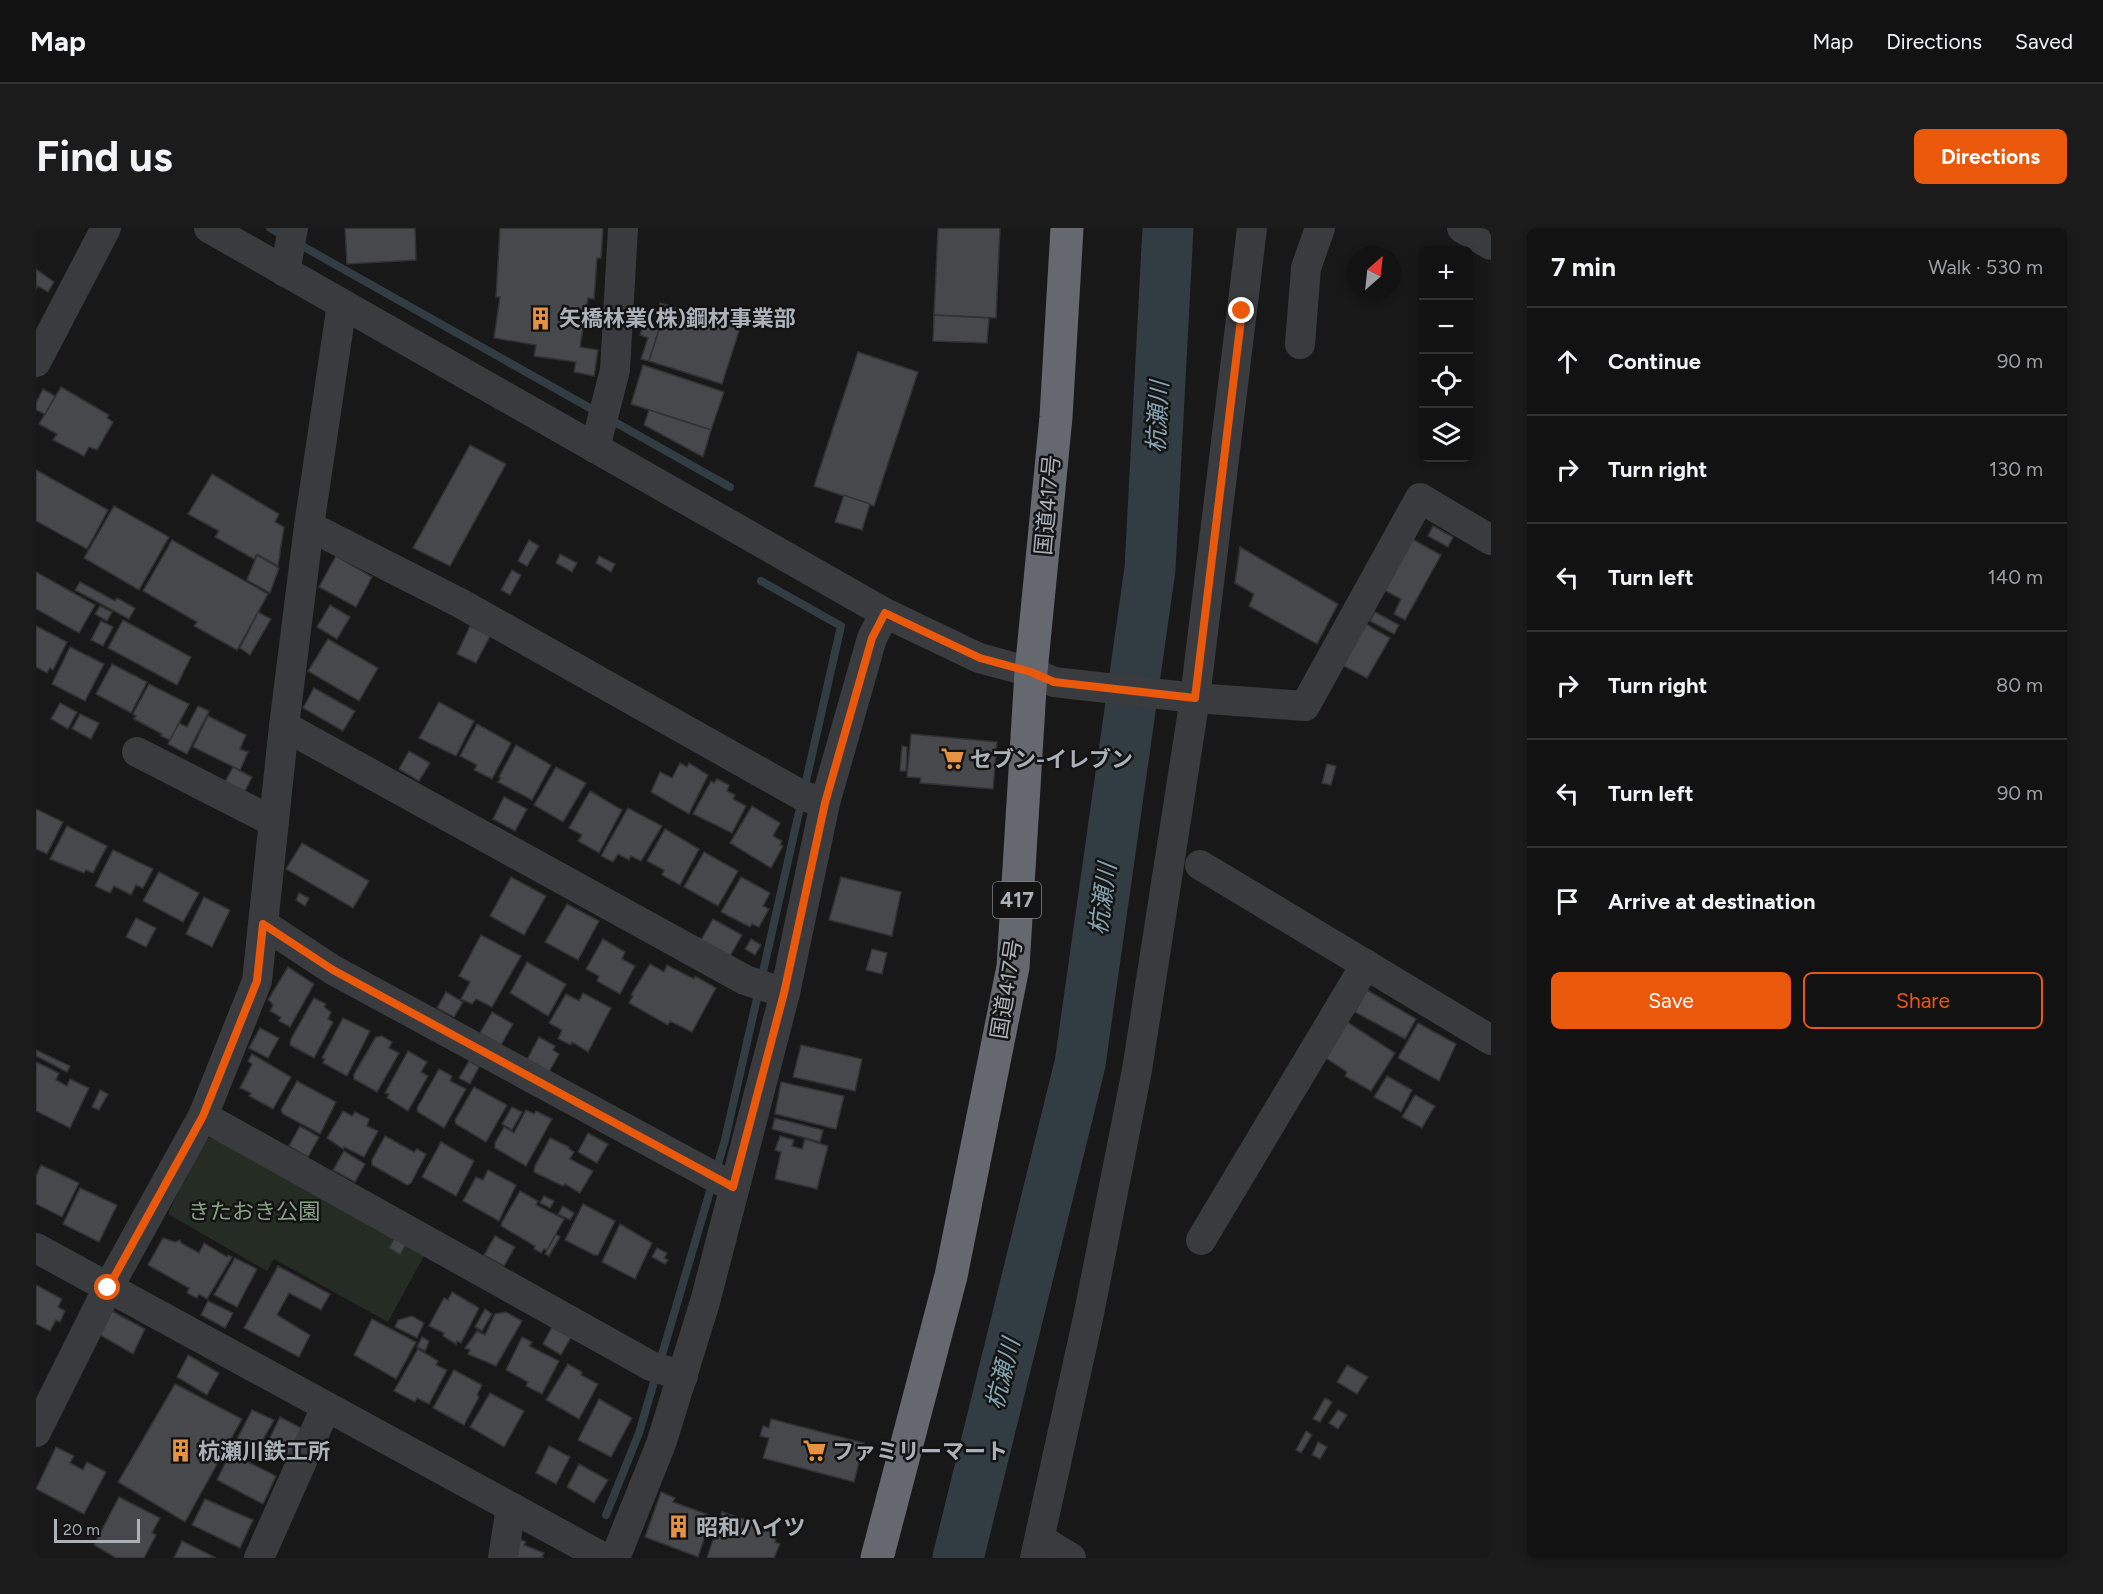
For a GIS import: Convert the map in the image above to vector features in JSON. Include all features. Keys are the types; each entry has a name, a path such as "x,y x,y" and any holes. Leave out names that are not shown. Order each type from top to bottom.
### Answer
{"highway":[{"name":"国道417号","path":"877,1558 951,1276 1013,967 1043,677 1067,228"}],"street":[{"path":"36,362 106,228"},
{"path":"209,228 289,250 342,304 600,426 885,613 980,658 1043,677 1192,698 1305,706 1420,498 1491,540"},
{"path":"600,426 615,370 623,228"},
{"path":"1071,1558 1037,1549 1088,1318 1137,1070 1192,698 1252,228"},
{"path":"1300,344 1306,268 1320,228"},
{"path":"1462,228 1491,245"},
{"path":"36,1432 108,1288 203,1116 257,981 284,726 309,526 342,304"},
{"path":"309,526 460,603 813,799"},
{"path":"615,1558 661,1444 668,1371 705,1302 720,1180 781,992 813,799 872,638 885,613"},
{"path":"284,726 749,982 781,992"},
{"path":"137,752 274,822"},
{"path":"1200,865 1491,1040"},
{"path":"263,924 333,970 720,1180"},
{"path":"1201,1240 1366,964"},
{"path":"203,1116 668,1371"},
{"path":"36,1248 604,1558"},
{"path":"259,1558 326,1407"},
{"path":"503,1558 511,1507"}],"green space":[{"name":"きたおき公園","path":"214,1137 425,1254 388,1322 274,1259 267,1271 168,1214 203,1139"}],"building":[{"path":"345,228 415,228 416,260 347,264"},
{"name":"矢橋林業(株)鋼材事業部","path":"500,228 603,228 601,258 597,258 594,299 588,298 580,347 598,350 594,376 574,372 576,362 534,356 536,345 494,338 500,297 496,297"},
{"path":"938,228 1000,228 996,318 934,315"},
{"path":"36,269 54,282 48,292 38,286 36,289"},
{"path":"660,303 667,305 649,361 641,359 648,338 640,335 645,320 654,323"},
{"path":"667,305 740,328 722,384 649,361"},
{"path":"934,315 989,318 987,343 933,341"},
{"path":"858,352 918,372 874,506 814,486"},
{"path":"643,365 724,392 711,430 631,404"},
{"path":"61,387 109,415 107,418 113,422 97,450 89,447 84,456 53,440 57,434 39,424"},
{"path":"43,389 55,396 45,414 36,410 36,403"},
{"path":"649,410 711,430 703,457 644,425"},
{"path":"470,445 506,464 450,566 413,548"},
{"path":"36,470 108,510 87,549 36,521"},
{"path":"212,474 279,514 275,522 284,527 278,566 257,554 254,559 215,537 219,531 188,514"},
{"path":"844,495 870,504 862,530 835,522"},
{"path":"114,506 169,537 139,590 84,558"},
{"path":"1433,526 1453,537 1448,547 1428,536"},
{"path":"1412,539 1441,555 1405,620 1394,614 1401,599 1384,590"},
{"path":"172,540 268,594 237,650 194,626 197,622 143,591"},
{"path":"529,540 539,546 527,566 518,561"},
{"path":"1240,547 1338,604 1317,644 1249,606 1254,594 1235,583"},
{"path":"560,554 577,563 572,572 556,563"},
{"path":"257,555 279,568 270,593 247,580"},
{"path":"336,556 372,577 356,607 319,587"},
{"path":"599,556 615,564 611,572 596,563"},
{"path":"512,570 521,575 510,595 501,590"},
{"path":"36,572 95,605 79,633 36,609"},
{"path":"80,582 115,601 117,598 135,608 129,619 75,590"},
{"path":"330,605 350,617 337,639 317,627"},
{"path":"100,606 112,612 107,621 95,614"},
{"path":"258,612 271,619 250,655 240,648"},
{"path":"1375,612 1399,625 1394,634 1370,621"},
{"path":"123,620 191,657 177,685 108,648"},
{"path":"101,621 113,627 103,646 91,640"},
{"path":"1364,623 1390,638 1367,678 1340,664"},
{"path":"36,626 67,642 53,670 50,668 47,673 36,667"},
{"path":"470,626 490,636 476,663 457,654"},
{"path":"328,639 378,668 359,701 308,671"},
{"path":"70,647 104,664 85,701 52,684"},
{"path":"112,664 147,682 131,713 96,694"},
{"path":"149,684 189,704 170,740 134,719 136,716 133,714"},
{"path":"314,688 355,711 343,731 303,708"},
{"path":"439,702 474,721 456,756 419,738"},
{"path":"60,703 77,712 68,729 51,719"},
{"path":"198,706 209,711 187,754 168,744 179,723 187,727"},
{"path":"80,714 99,723 91,739 72,729"},
{"path":"208,716 246,735 240,749 248,752 240,770 193,747"},
{"path":"477,724 511,743 492,779 474,770 477,765 460,756"},
{"name":"セブン-イレブン","path":"911,734 997,742 993,789 920,783 921,778 907,777"},
{"path":"516,745 551,765 532,800 498,782"},
{"path":"902,746 907,747 906,771 900,771"},
{"path":"409,751 430,763 419,781 399,769"},
{"path":"680,763 687,767 689,763 708,775 689,814 651,792 660,772 672,778"},
{"path":"1327,764 1336,766 1331,785 1322,783"},
{"path":"233,767 252,777 244,793 224,784"},
{"path":"556,767 586,783 563,822 534,805"},
{"path":"717,779 729,785 727,791 735,795 733,799 746,806 732,833 693,814 711,781 714,783"},
{"path":"590,791 622,810 599,853 578,841 582,835 569,828"},
{"path":"504,797 527,809 515,831 493,819"},
{"path":"752,806 780,823 773,836 782,841 780,845 783,846 771,868 730,843"},
{"path":"628,808 662,826 641,861 631,856 629,860 618,854 613,862 601,856"},
{"path":"36,809 63,822 47,854 36,849"},
{"path":"67,826 107,846 93,873 86,870 84,873 50,859"},
{"path":"665,829 699,849 680,885 662,875 664,870 647,861"},
{"path":"302,843 369,881 353,908 286,869"},
{"path":"113,850 153,869 143,888 136,885 131,895 114,886 110,893 95,886"},
{"path":"704,852 738,871 718,906 684,887"},
{"path":"159,872 199,893 183,922 143,901"},
{"path":"511,877 546,896 524,935 490,916"},
{"path":"741,877 770,893 763,906 769,909 759,927 752,924 750,927 721,912"},
{"path":"841,877 901,892 892,936 829,920"},
{"path":"299,893 309,898 305,906 296,900"},
{"path":"204,897 230,910 212,947 186,934"},
{"path":"567,904 599,921 578,960 545,942"},
{"path":"136,918 156,928 146,947 126,937"},
{"path":"713,919 742,935 730,956 701,940"},
{"path":"481,935 521,956 492,1007 476,999 472,1004 461,999 470,982 459,976"},
{"path":"603,939 625,952 622,959 635,966 620,994 597,981 599,976 586,969"},
{"path":"751,939 761,945 755,955 745,949"},
{"path":"872,949 887,953 882,974 866,970"},
{"path":"527,962 566,984 548,1016 510,993"},
{"path":"650,964 664,972 667,965 694,979 695,976 716,988 692,1032 670,1021 668,1025 629,1003 633,996 631,995"},
{"path":"288,967 314,984 290,1027 279,1021 281,1017 270,1011 273,1006 268,1000"},
{"path":"1367,990 1416,1019 1405,1039 1355,1012"},
{"path":"446,992 463,1002 454,1017 437,1008"},
{"path":"583,993 611,1008 588,1052 572,1042 571,1045 558,1039 562,1030 549,1023 566,994 579,1001"},
{"path":"314,998 326,1004 324,1007 331,1012 328,1019 333,1022 314,1058 290,1045 291,1039"},
{"path":"492,1012 513,1024 501,1045 480,1033"},
{"path":"343,1018 370,1031 347,1076 323,1063 325,1059 322,1058"},
{"path":"1347,1022 1395,1053 1371,1091 1345,1076 1347,1072 1326,1058"},
{"path":"1418,1023 1456,1044 1439,1081 1398,1058"},
{"path":"260,1028 279,1038 268,1058 249,1048"},
{"path":"382,1036 392,1042 389,1048 399,1053 377,1092 354,1079 354,1074 376,1037"},
{"path":"539,1037 555,1046 553,1050 559,1054 549,1072 527,1060"},
{"path":"801,1045 862,1059 855,1091 793,1077"},
{"path":"36,1050 70,1066 67,1072 36,1056"},
{"path":"408,1051 427,1062 421,1072 428,1076 408,1111 387,1098 389,1094 385,1093"},
{"path":"252,1054 291,1077 273,1109 249,1096 251,1093 240,1088 252,1064 248,1061"},
{"path":"469,1061 479,1067 470,1084 459,1078"},
{"path":"36,1062 59,1073 56,1080 67,1086 70,1079 89,1088 70,1128 36,1111"},
{"path":"439,1069 452,1076 450,1081 466,1089 444,1128 418,1112 417,1108"},
{"path":"1387,1076 1412,1090 1401,1112 1374,1097"},
{"path":"297,1081 336,1102 320,1134 283,1114 281,1110"},
{"path":"781,1082 844,1096 836,1129 775,1114"},
{"path":"474,1087 507,1105 486,1142 456,1124 455,1120"},
{"path":"100,1090 108,1094 99,1110 92,1107"},
{"path":"1415,1095 1435,1106 1422,1128 1402,1117"},
{"path":"512,1107 522,1112 512,1130 502,1124"},
{"path":"526,1110 534,1114 536,1111 552,1119 526,1166 495,1148 495,1143 504,1127 514,1133"},
{"path":"343,1111 352,1116 355,1112 369,1119 367,1126 378,1131 364,1157 344,1147 343,1149 327,1138"},
{"path":"775,1118 823,1130 820,1142 772,1129"},
{"path":"300,1126 319,1137 308,1157 289,1146"},
{"path":"588,1133 608,1144 597,1163 578,1152"},
{"path":"385,1136 414,1152 417,1149 426,1154 411,1183 407,1185 372,1165 372,1160"},
{"path":"780,1136 794,1140 792,1146 802,1149 805,1139 828,1146 817,1189 775,1179 781,1152 775,1150"},
{"path":"550,1138 574,1152 570,1159 593,1171 580,1193 565,1184 563,1186 534,1172"},
{"path":"441,1142 474,1161 456,1196 422,1177"},
{"path":"344,1151 365,1164 355,1182 333,1170"},
{"path":"41,1165 79,1183 62,1217 36,1204 36,1176"},
{"path":"488,1170 516,1185 499,1221 463,1201 476,1177 483,1180"},
{"path":"80,1188 117,1205 99,1242 63,1224"},
{"path":"520,1191 538,1201 536,1205 564,1219 547,1250 544,1249 541,1253 534,1249 535,1246 501,1226"},
{"path":"544,1196 554,1201 550,1208 540,1203"},
{"path":"583,1204 615,1221 598,1255 565,1240"},
{"path":"563,1206 574,1213 570,1220 558,1214"},
{"path":"620,1224 652,1243 635,1279 602,1262"},
{"path":"556,1234 560,1237 549,1256 545,1254"},
{"path":"495,1236 515,1247 504,1266 484,1255"},
{"path":"395,1237 406,1244 400,1255 389,1248"},
{"path":"163,1238 175,1242 180,1240 181,1243 199,1253 204,1243 227,1257 228,1255 232,1257 207,1299 199,1294 197,1298 187,1293 189,1288 148,1265"},
{"path":"657,1248 667,1253 664,1258 668,1260 665,1264 652,1257"},
{"path":"235,1258 257,1269 237,1307 214,1295"},
{"path":"278,1266 330,1294 321,1310 289,1293 277,1315 310,1335 299,1357 244,1328"},
{"path":"36,1285 62,1299 58,1307 65,1311 60,1322 56,1320 50,1331 36,1324"},
{"path":"452,1292 479,1308 461,1343 457,1341 456,1344 443,1336 444,1333 429,1326 444,1298 448,1300"},
{"path":"208,1301 233,1313 225,1328 201,1315"},
{"path":"485,1309 492,1314 482,1331 475,1327"},
{"path":"112,1311 145,1329 133,1354 100,1335"},
{"path":"506,1312 522,1321 496,1366 468,1354 470,1350 465,1348 477,1331 485,1335 495,1314"},
{"path":"412,1316 424,1323 417,1338 395,1327 398,1320"},
{"path":"372,1319 416,1342 396,1379 354,1355"},
{"path":"552,1327 571,1337 561,1355 543,1344"},
{"path":"422,1337 429,1341 425,1351 417,1347"},
{"path":"522,1337 532,1342 529,1346 559,1361 542,1394 526,1386 528,1382 506,1370"},
{"path":"418,1349 438,1361 436,1365 447,1370 429,1404 417,1398 415,1402 394,1391"},
{"path":"188,1355 219,1373 207,1395 177,1377"},
{"path":"568,1364 582,1372 581,1375 598,1384 579,1419 546,1400"},
{"path":"1347,1365 1368,1377 1357,1394 1337,1382"},
{"path":"454,1370 482,1385 477,1395 479,1397 464,1425 433,1408"},
{"name":"杭瀬川鉄工所","path":"175,1384 242,1419 185,1522 118,1482"},
{"path":"490,1393 524,1411 504,1447 470,1427"},
{"path":"1325,1398 1332,1402 1320,1422 1313,1419"},
{"path":"599,1399 632,1418 611,1457 578,1440"},
{"path":"252,1410 274,1420 257,1450 236,1441"},
{"path":"1338,1410 1347,1415 1338,1429 1329,1423"},
{"path":"280,1417 303,1429 287,1460 265,1448"},
{"name":"ファミリーマート","path":"771,1419 864,1443 854,1482 763,1458 769,1438 760,1436 763,1426 769,1428"},
{"path":"1306,1431 1312,1435 1301,1453 1296,1450"},
{"path":"1318,1442 1327,1447 1320,1459 1312,1455"},
{"path":"549,1446 570,1457 556,1484 536,1473"},
{"path":"56,1447 74,1456 70,1463 83,1470 87,1462 106,1472 84,1514 36,1489"},
{"path":"230,1453 276,1476 263,1504 217,1480"},
{"path":"579,1464 608,1480 594,1503 567,1487"},
{"name":"昭和ハイツ","path":"661,1492 675,1498 673,1502 712,1516 698,1557 645,1537"},
{"path":"119,1497 160,1518 152,1533 156,1535 144,1558 116,1558 94,1545"},
{"path":"205,1499 253,1520 240,1548 192,1525"},
{"path":"722,1512 767,1526 765,1530 777,1535 775,1542 780,1544 774,1558 707,1558"},
{"path":"510,1534 526,1542 524,1545 544,1553 542,1557 544,1558 507,1558"},
{"path":"182,1541 216,1558 174,1558"}],"waterway":[{"path":"270,228 286,237"},
{"name":"杭瀬川","path":"958,1558 1080,1064 1150,569 1168,228"},
{"path":"297,243 730,487"},
{"path":"606,1515 639,1433 725,1140 841,626 761,581"}],"place":[{"name":"矢橋林業(株)鋼材事業部","path":"541,318"},
{"name":"セブン-イレブン","path":"952,759"},
{"name":"杭瀬川鉄工所","path":"180,1451"},
{"name":"ファミリーマート","path":"814,1451"},
{"name":"昭和ハイツ","path":"678,1527"}],"route":[{"path":"108,1288 203,1116 257,981 263,924 333,970 733,1187 784,993 825,803 872,638 885,613 980,658 1031,672 1054,682 1195,698 1242,311"}]}
